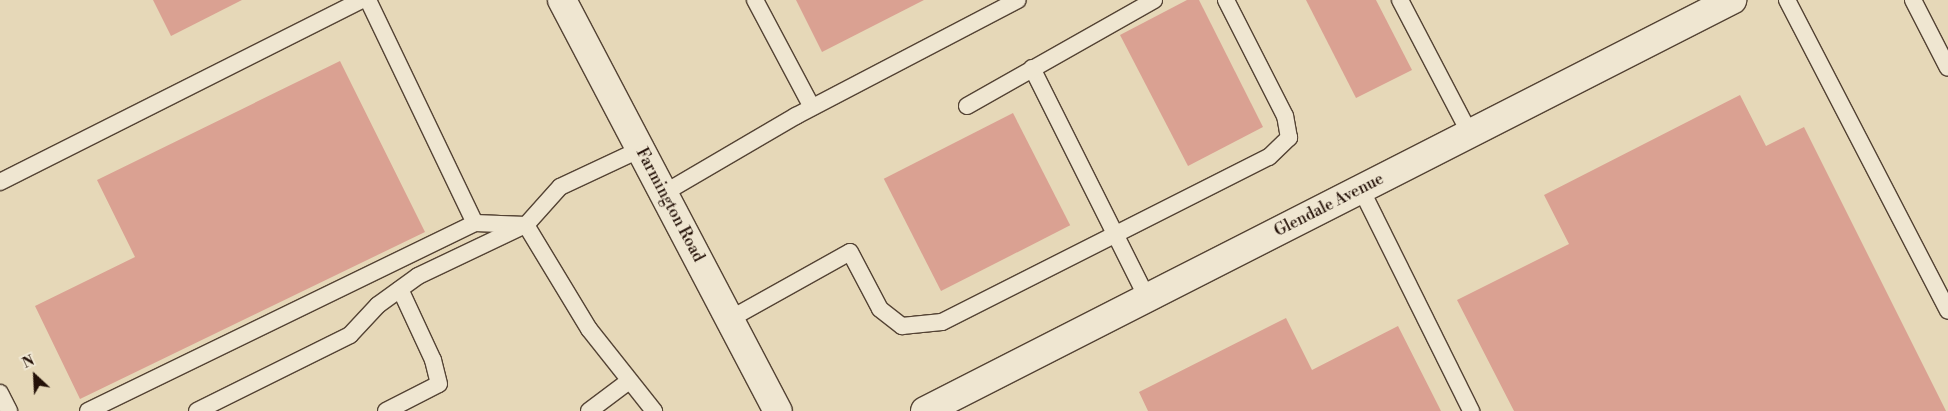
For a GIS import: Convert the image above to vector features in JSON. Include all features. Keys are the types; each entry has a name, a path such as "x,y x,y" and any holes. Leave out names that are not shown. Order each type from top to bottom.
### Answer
{"street":[{"name":"Farmington Road","path":"562,0 778,411"},
{"name":"Glendale Avenue","path":"942,407 1147,298 1726,1"}],"lane":[{"path":"0,182 362,0"},
{"path":"368,0 475,223"},
{"path":"755,0 812,108"},
{"path":"664,193 812,108 1018,0"},
{"path":"967,106 1154,0"},
{"path":"730,319 850,252 880,309 902,326 942,322 1269,157 1289,138 1285,116 1226,0"},
{"path":"1400,0 1470,134"},
{"path":"1787,0 1948,311"},
{"path":"1913,0 1948,68"},
{"path":"1032,68 1118,233 1147,298"},
{"path":"197,411 350,335 378,304 400,289 526,224 560,187 641,149"},
{"path":"1361,189 1471,411"},
{"path":"88,411 475,223 526,224"},
{"path":"526,224 589,329 654,411"},
{"path":"386,411 439,384 433,360 400,289"},
{"path":"589,411 629,381"},
{"path":"0,393 9,411"}],"building":[{"path":"153,0 242,0 171,36"},
{"path":"796,0 924,0 822,52"},
{"path":"1187,0 1199,0 1263,127 1188,166 1120,35"},
{"path":"1306,0 1376,0 1412,70 1356,98"},
{"path":"340,61 425,232 80,399 35,306 135,257 97,180"},
{"path":"1740,95 1766,146 1804,127 1946,411 1514,411 1457,300 1569,244 1544,195"},
{"path":"1013,113 1070,225 941,291 884,179"},
{"path":"1286,318 1312,370 1398,326 1441,411 1148,411 1139,392"}]}
